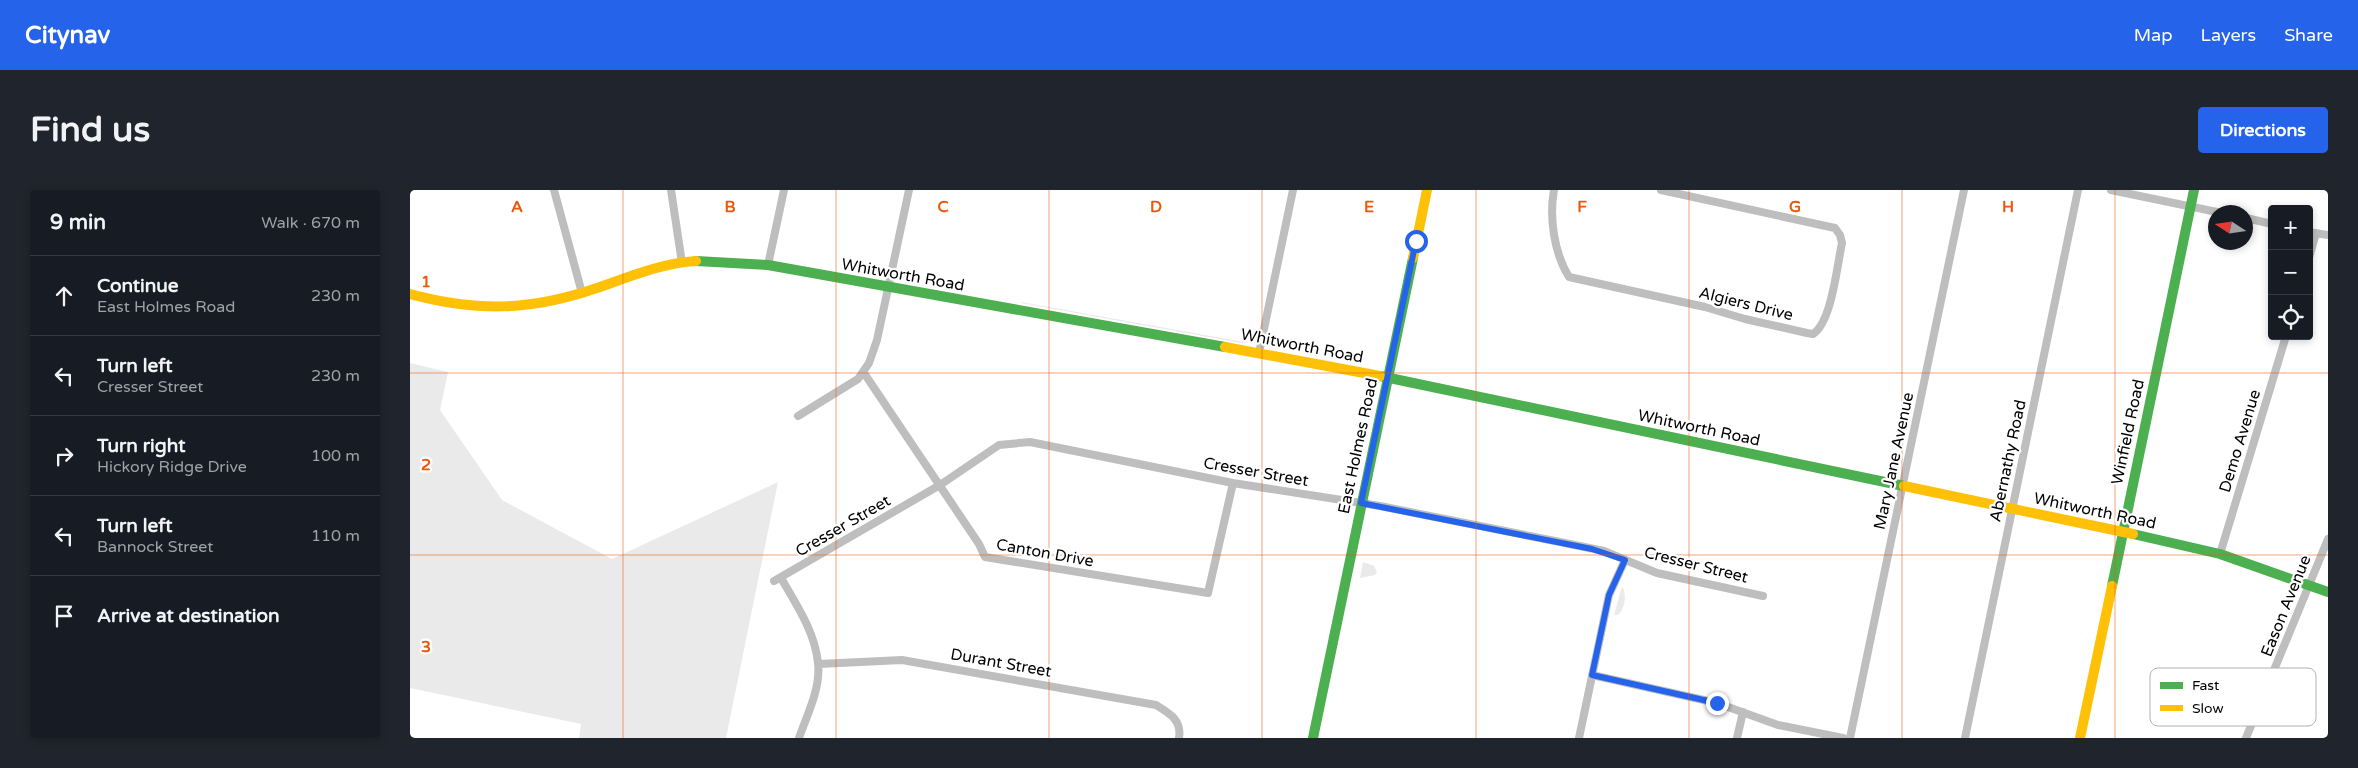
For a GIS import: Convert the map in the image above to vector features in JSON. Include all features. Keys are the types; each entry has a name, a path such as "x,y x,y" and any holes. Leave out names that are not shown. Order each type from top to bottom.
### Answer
{"street":[{"path":"554,190 582,292"},
{"path":"671,190 682,263"},
{"path":"768,265 784,190"},
{"path":"798,416 848,386 864,373 874,350 909,190"},
{"path":"1259,353 1293,190"},
{"name":"East Holmes Road","path":"1313,738 1427,190"},
{"name":"Algiers Drive","path":"1554,190 1552,210 1557,247 1560,263 1569,277 1813,334 1819,330 1827,314 1842,243 1840,235 1832,227 1661,190"},
{"name":"Mary Jane Avenue","path":"1850,738 1964,190"},
{"name":"Abernathy Road","path":"1965,738 2078,190"},
{"path":"2111,190 2208,210"},
{"name":"Winfield Road","path":"2080,738 2194,190"},
{"path":"2253,220 2268,223"},
{"path":"2313,232 2328,236"},
{"name":"Whitworth Road","path":"410,294 479,306 518,307 545,304 682,263 733,262 768,265 1388,377 2124,532 2220,554 2328,592"},
{"name":"Demo Avenue","path":"2220,554 2285,340"},
{"name":"Canton Drive","path":"864,373 985,557 1208,593 1233,483"},
{"name":"Cresser Street","path":"818,664 811,632 778,580 940,486 999,445 1030,442 1233,483 1361,503 1592,549 1657,573 1763,596"},
{"name":"Eason Avenue","path":"2275,668 2328,539"},
{"path":"1579,738 1609,595 1625,560"},
{"name":"Durant Street","path":"818,664 902,660 1156,705 1174,716 1180,732 1178,738"},
{"path":"799,738 814,697 818,664"},
{"path":"1592,675 1717,703 1778,725 1844,738"},
{"path":"1737,738 1743,712"},
{"name":"Eason Avenue","path":"2246,738 2251,726"}],"shaded area":[{"path":"1021,302 1244,342 1249,342 1241,343"},
{"path":"410,363 448,372 440,410 502,500 612,559 778,482 726,738 579,738 581,724 410,688"},
{"path":"1363,562 1374,566 1377,572 1375,575 1360,578"},
{"path":"1622,586 1625,597 1624,605 1618,615 1614,615"}],"traffic: fast":[{"path":"2112,586 2194,190"},
{"path":"1313,738 1413,258"},
{"path":"696,261 768,265 1225,347"},
{"path":"1380,376 1904,486"},
{"path":"2133,534 2220,554 2328,592"}],"traffic: slow":[{"path":"1413,258 1427,190"},
{"path":"410,294 458,304 481,306 526,305 573,296 633,275 683,262 696,261"},
{"path":"1225,347 1380,376"},
{"path":"1904,486 2133,534"},
{"path":"2080,738 2112,586"}],"route":[{"path":"1416,241 1361,503 1604,551 1625,560 1609,595 1592,675 1717,703"}]}
